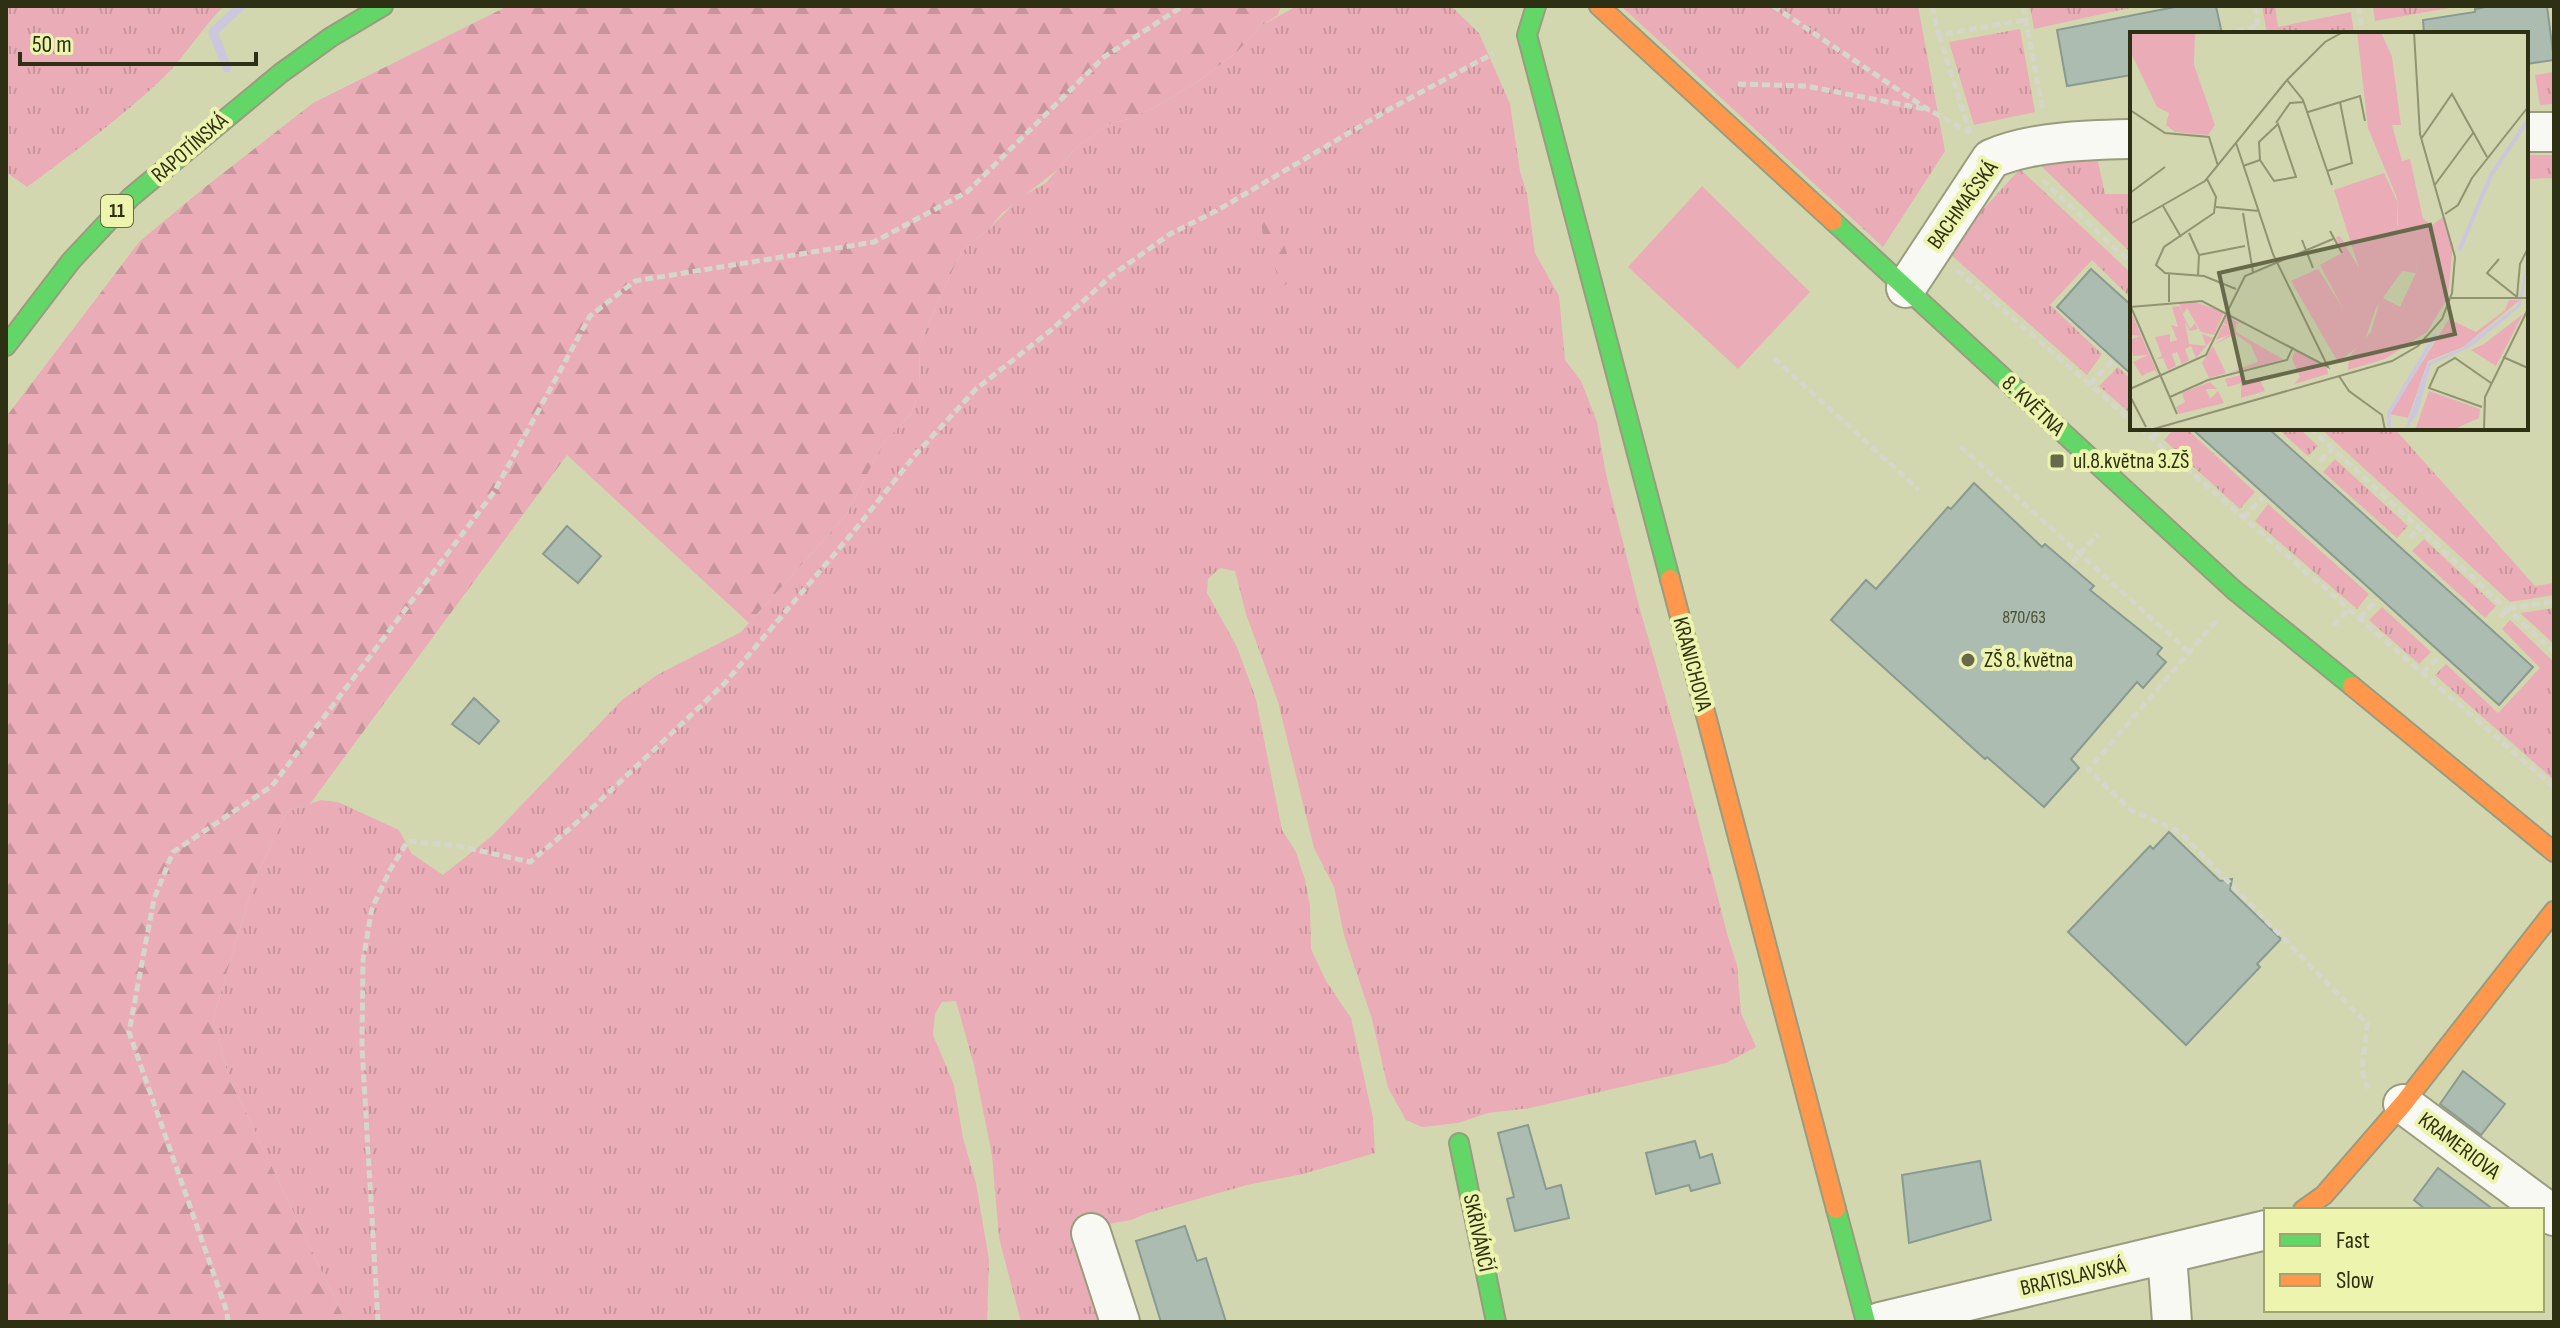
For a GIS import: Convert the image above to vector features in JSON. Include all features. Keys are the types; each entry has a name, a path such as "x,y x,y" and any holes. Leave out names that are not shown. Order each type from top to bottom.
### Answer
{"street":[{"name":"RAPOTÍNSKÁ","path":"6,346 114,213 250,97 337,33 383,6"},
{"path":"1527,35 1536,6"},
{"name":"8. KVĚTNA","path":"1599,6 2234,590 2554,852"},
{"name":"KRANICHOVA","path":"1527,35 1866,1322"},
{"path":"2528,132 2554,132"},
{"name":"BACHMAČSKÁ","path":"1906,288 1991,159 2010,150 2102,139 2130,139"},
{"path":"2306,1208 2324,1195 2398,1109 2554,911"},
{"name":"KRAMERIOVA","path":"2398,1109 2542,1208"},
{"name":"SKŘIVÁNČÍ","path":"1459,1143 1496,1322"},
{"name":"BRATISLAVSKÁ","path":"1880,1322 2264,1231"},
{"path":"1091,1233 1120,1322"},
{"path":"2167,1255 2172,1322"}],"path":[{"path":"228,1322 129,1032 154,899 173,852 272,786 494,492 590,316 635,281 874,242 967,192 1104,57 1183,6"},
{"path":"1773,6 1970,133 1932,6"},
{"path":"2023,6 2045,120"},
{"path":"2255,6 2259,32"},
{"path":"2358,6 2363,32"},
{"path":"1939,35 2025,20"},
{"path":"2233,32 2258,26"},
{"path":"378,1322 362,1047 363,960 372,908 408,841 459,846 530,862 573,826 724,684 916,454 976,389 1050,331 1111,276 1170,234 1527,35"},
{"path":"1682,82 1806,86 1930,110"},
{"path":"2010,150 2130,262"},
{"path":"1932,248 2130,419"},
{"path":"1774,358 1919,490"},
{"path":"2090,384 2112,361"},
{"path":"2142,430 2554,787"},
{"path":"2152,439 2161,430"},
{"path":"2312,430 2554,652"},
{"path":"1960,446 2189,652"},
{"path":"2320,461 2332,449"},
{"path":"2243,518 2263,497"},
{"path":"2410,538 2419,529"},
{"path":"2072,563 2098,534"},
{"path":"2360,618 2377,600"},
{"path":"2500,617 2507,609 2554,601"},
{"path":"2221,615 2088,770 2131,810 2180,832 2227,884 2367,1024 2364,1083 2398,1109"},
{"path":"2423,673 2440,656"}],"green space":[{"path":"6,6 224,6 147,93 27,187 6,172"},
{"path":"508,6 1281,6 1278,15 1262,25 1237,52 1197,82 1152,109 1108,124 1074,150 1057,170 1002,213 988,230 967,246 957,260 920,343 919,394 911,414 884,442 846,515 749,623 567,455 310,804 287,812 255,878 213,1019 228,1075 346,1322 6,1322 6,417 140,241 204,188 313,103"},
{"path":"1297,6 1451,6 1479,33 1510,104 1535,253 1559,296 1565,360 1581,381 1597,422 1606,474 1639,606 1737,965 1741,1013 1756,1047 1726,1063 1530,1108 1422,1127 1406,1120 1388,1088 1372,1019 1344,935 1334,887 1314,848 1278,702 1246,614 1235,571 1220,568 1208,579 1207,593 1237,647 1256,699 1282,830 1296,852 1305,880 1310,906 1311,949 1326,981 1351,1018 1373,1118 1375,1153 1303,1174 1247,1185 1131,1220 1102,1225 1103,1322 1021,1322 999,1238 992,1155 974,1065 956,1001 942,1002 935,1014 933,1035 954,1085 963,1138 976,1183 989,1260 987,1322 346,1322 228,1075 213,1019 255,878 287,812 321,800 338,802 399,830 412,854 443,875 493,835 622,700 657,675 741,632 846,515 884,442 911,414 919,394 920,343 957,260 967,246 988,230 1019,198 1046,183 1074,150 1108,124 1152,109 1197,82 1237,52 1262,25"},
{"path":"1621,6 1918,6 1945,151 1883,247"},
{"path":"2030,6 2139,6 2034,29"},
{"path":"2262,6 2275,6 2278,27 2351,12 2354,32 2267,32"},
{"path":"2373,6 2461,6 2375,21"},
{"path":"2020,29 2035,112 1974,125 1949,42"},
{"path":"2554,72 2554,104 2540,105 2535,75"},
{"path":"2528,155 2554,155 2554,178 2528,179"},
{"path":"2097,157 2105,194 2130,194 2130,252 2036,161"},
{"path":"2020,169 2130,272 2130,297 2092,260 2050,305 2102,354 2087,375 1951,255 1956,239"},
{"path":"1702,186 1810,292 1738,369 1628,267"},
{"path":"1261,219 1276,222 1296,279 1283,286 1263,238"},
{"path":"2118,367 2130,378 2130,413 2099,386"},
{"path":"2173,430 2188,430 2255,492 2240,509 2164,440"},
{"path":"2279,430 2301,430 2318,446 2308,456"},
{"path":"2322,430 2396,430 2535,586 2554,583 2554,595 2510,602"},
{"path":"2335,459 2408,526 2397,538 2323,472"},
{"path":"2268,504 2369,594 2357,609 2255,521"},
{"path":"2424,539 2496,606 2485,618 2412,551"},
{"path":"2382,607 2431,652 2419,664 2369,620"},
{"path":"2554,608 2554,644 2520,613"},
{"path":"2510,620 2554,662 2554,780 2435,675 2446,664 2498,713 2540,668 2502,629"}],"building":[{"path":"2180,6 2216,6 2222,32 2130,32 2130,75 2067,86 2057,30"},
{"path":"2547,6 2554,60 2528,64 2528,32 2424,32 2423,20 2475,12 2475,9"},
{"path":"2091,269 2130,304 2130,373 2057,307"},
{"path":"2193,430 2270,430 2533,667 2499,705"},
{"path":"1974,483 2042,547 2045,544 2094,586 2090,590 2162,648 2157,654 2166,662 2143,688 2137,682 2071,759 2079,768 2044,807 1987,757 1985,759 1831,620 1866,580 1876,589 1948,507 1951,509"},
{"path":"567,526 601,556 578,583 543,554"},
{"path":"474,698 499,721 479,744 452,724"},
{"path":"2169,832 2220,881 2232,879 2230,890 2281,939 2257,964 2260,967 2186,1045 2068,932 2150,846 2153,849"},
{"path":"2463,1071 2505,1104 2481,1135 2440,1104"},
{"path":"1528,1125 1546,1189 1561,1185 1569,1218 1515,1231 1507,1199 1514,1197 1498,1133"},
{"path":"1695,1141 1700,1158 1712,1154 1720,1183 1691,1191 1689,1185 1656,1194 1646,1153"},
{"path":"1980,1161 1991,1220 1909,1243 1902,1175"},
{"path":"2438,1168 2491,1208 2424,1208 2414,1200"},
{"path":"1185,1226 1197,1261 1206,1258 1226,1322 1161,1322 1136,1241"}],"waterway":[{"path":"227,68 213,32 241,6"}],"traffic: fast":[{"path":"6,346 71,261 131,197 281,73 331,37 383,6"},
{"path":"1536,6 1527,35 1670,579"},
{"path":"1833,221 2234,590 2352,686"},
{"path":"1459,1143 1496,1322"},
{"path":"1836,1209 1866,1322"}],"traffic: slow":[{"path":"1599,6 1833,221"},
{"path":"1670,579 1836,1209"},
{"path":"2352,686 2554,852"},
{"path":"2306,1208 2324,1195 2403,1104 2554,911"}],"place":[{"name":"ul.8.května 3.ZŠ","path":"2057,461"},
{"name":"ZŠ 8. května","path":"1968,660"}]}
